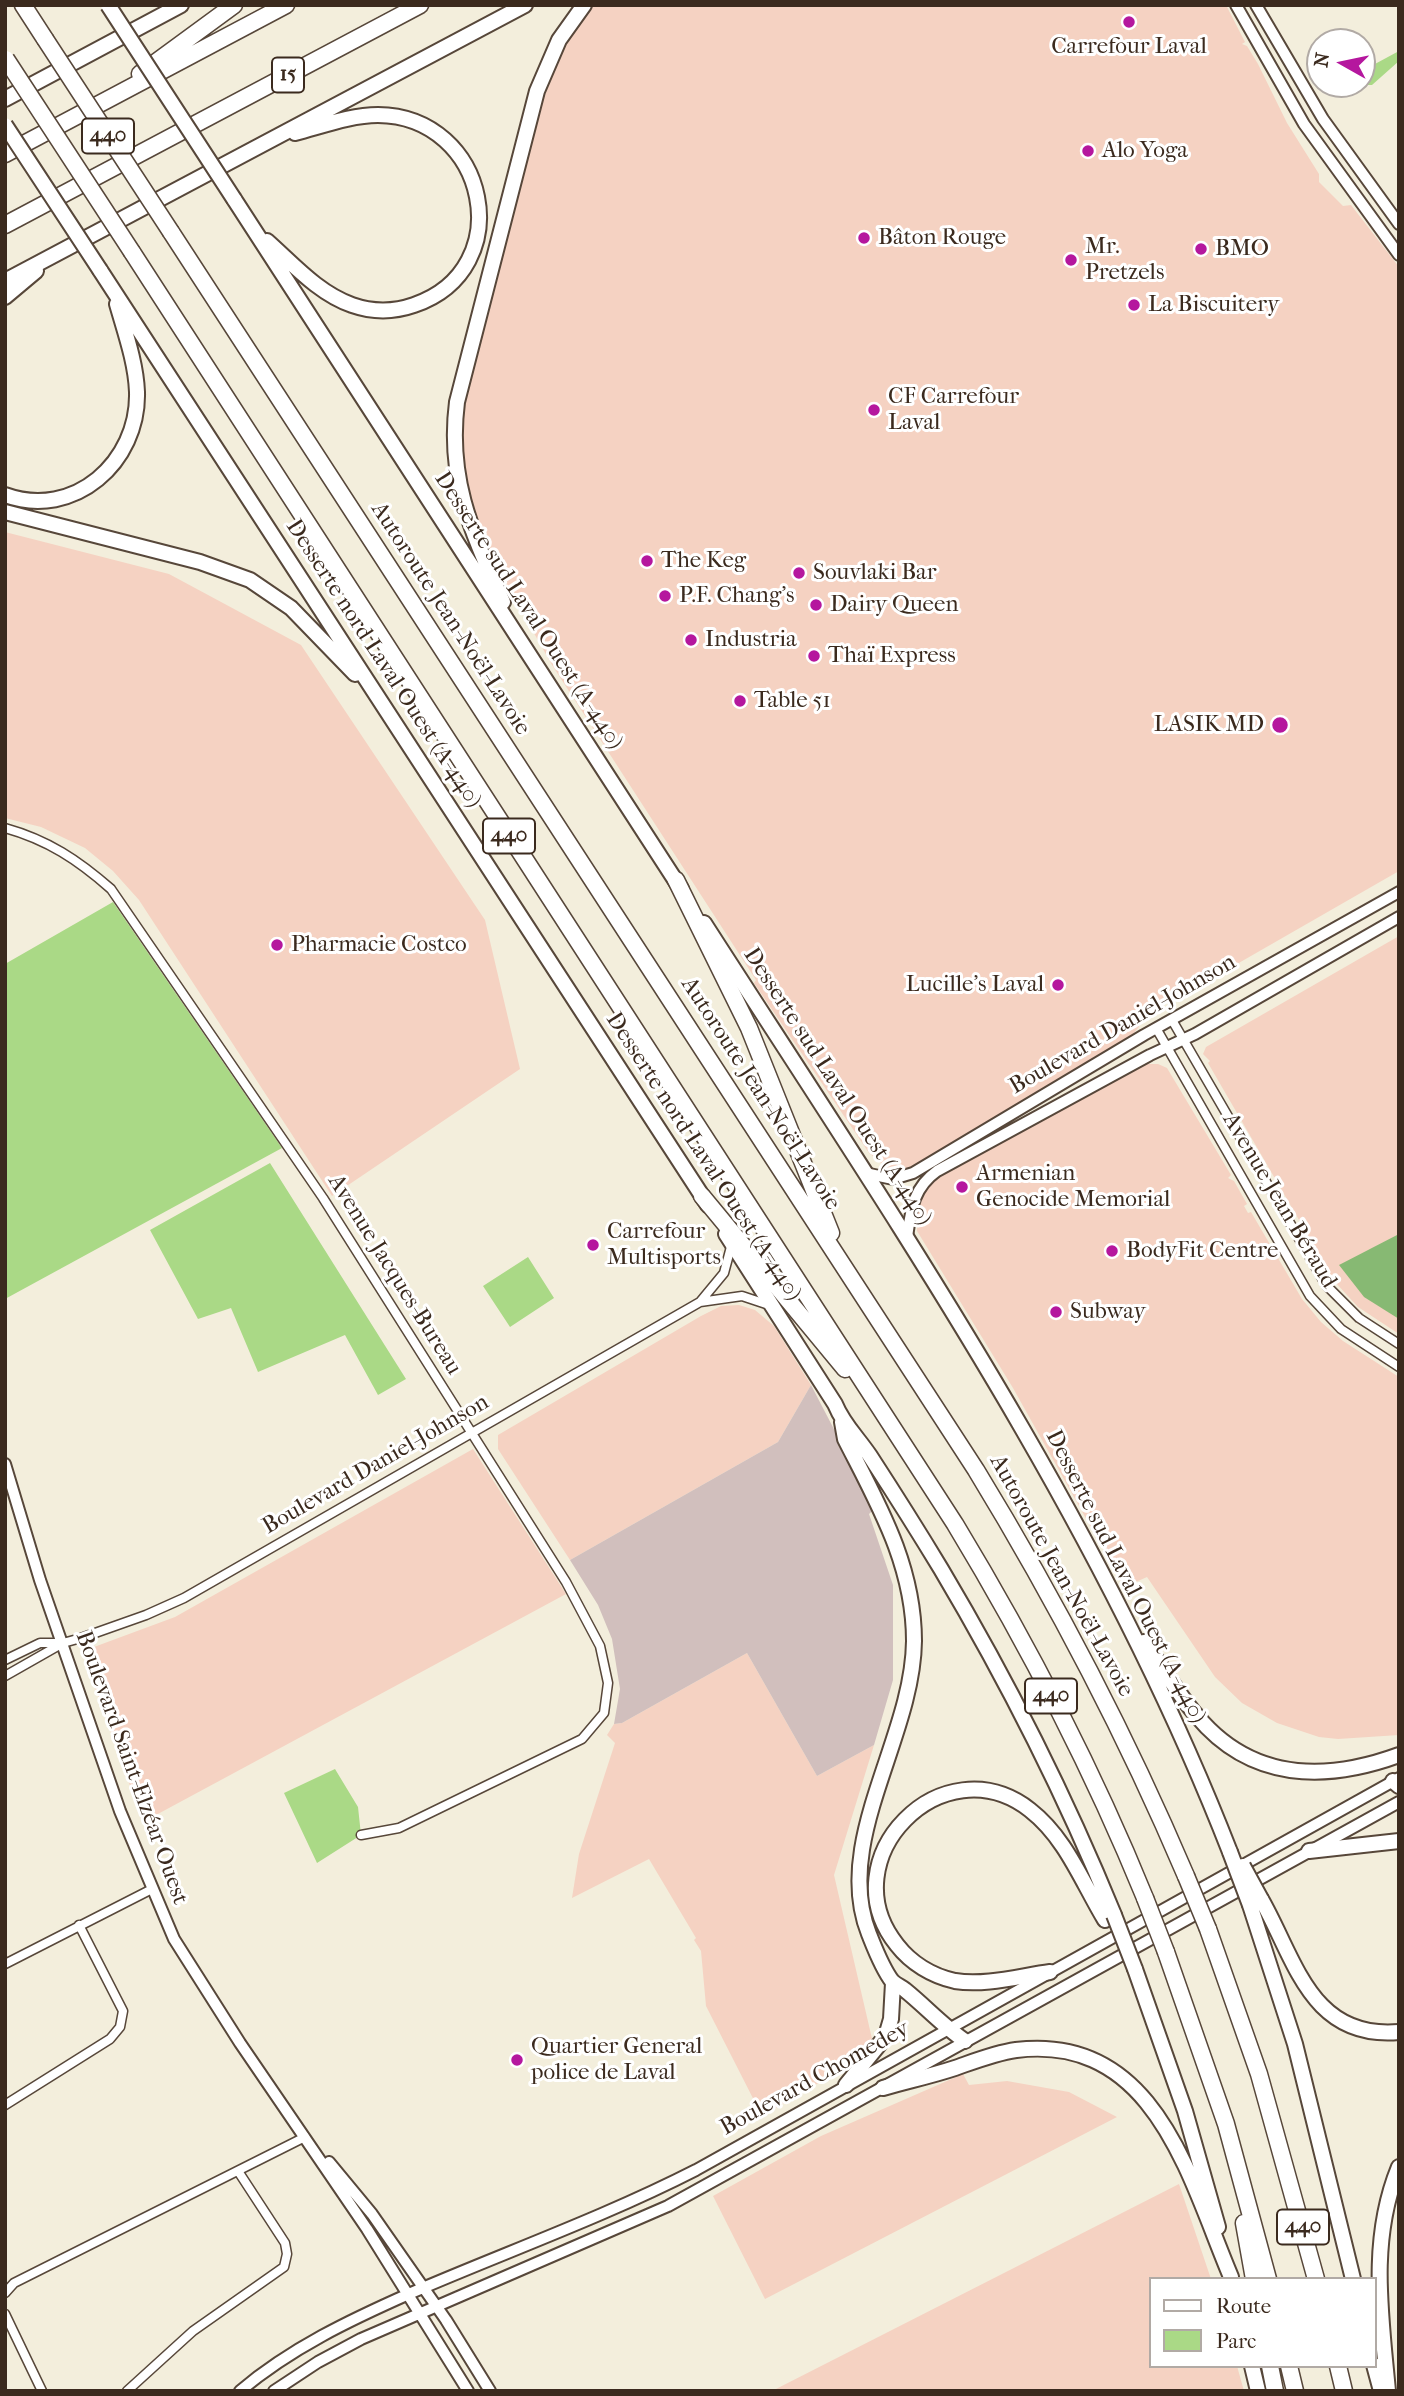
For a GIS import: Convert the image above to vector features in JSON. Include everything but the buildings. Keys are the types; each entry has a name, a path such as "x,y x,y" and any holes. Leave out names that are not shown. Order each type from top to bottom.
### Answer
{"highway":[{"name":"Autoroute Jean-Noël-Lavoie","path":"23,5 976,1470 1045,1586 1111,1710 1208,1929 1259,2074 1315,2277"},
{"path":"108,99 234,5"},
{"path":"5,154 286,5"},
{"name":"15","path":"5,225 420,5"},
{"name":"440","path":"6,58 966,1542 1031,1657 1095,1785 1145,1898 1226,2124 1267,2277"},
{"path":"676,880 749,1028 846,1269"},
{"path":"702,1196 887,1419"},
{"path":"1226,2124 1254,2277"},
{"path":"1270,2368 1275,2391"},
{"path":"1289,2368 1295,2391"},
{"path":"1338,2368 1344,2391"}],"main road":[{"name":"Desserte sud Laval Ouest (A-440)","path":"108,5 907,1237 1021,1422 1126,1618 1256,1902"},
{"path":"157,18 171,5"},
{"path":"5,99 181,5"},
{"path":"5,281 525,5"},
{"path":"521,641 463,508 455,461 455,416 537,92 553,51 584,5"},
{"path":"252,227 331,295 363,308 386,311 420,303 446,287 466,264 477,234 479,199 472,176 454,148 428,128 398,118 369,116 273,139"},
{"name":"Desserte nord Laval Ouest (A-440)","path":"5,125 702,1196 835,1404 842,1420 863,1446 899,1501 989,1652 1048,1767 1109,1917 1135,1969 1193,2138 1231,2277"},
{"path":"5,297 55,255"},
{"path":"5,495 35,501 71,495 97,482 123,451 134,424 137,393 135,370 114,292"},
{"path":"5,512 200,562 250,580 300,616 378,698"},
{"path":"842,1420 845,1438 895,1540 906,1574 912,1615 913,1649 908,1696 867,1827 858,1871 859,1900 864,1922 893,1983 965,2041"},
{"path":"1126,1618 1195,1715 1215,1735 1247,1756 1281,1769 1318,1773 1357,1768 1399,1755"},
{"path":"1050,1972 991,1981 954,1981 926,1970 902,1951 883,1922 876,1886 884,1849 905,1818 926,1802 958,1791 983,1791 1017,1802 1044,1822 1109,1917"},
{"path":"1309,1851 1399,1841"},
{"path":"1256,1902 1293,1967 1317,2001 1353,2026 1378,2032 1399,2032"},
{"path":"1256,1902 1295,2044 1353,2277"},
{"path":"846,2085 886,2036 891,2019 893,1983"},
{"path":"883,2088 1017,2050 1059,2052 1111,2071 1135,2088 1163,2121 1180,2154 1231,2277"},
{"path":"1388,2391 1378,2292 1378,2252 1385,2207 1399,2166"},
{"path":"1252,2368 1258,2391"},
{"path":"1375,2368 1381,2391"}],"street":[{"path":"1236,5 1299,116 1399,255"},
{"path":"1256,5 1328,127 1399,224"},
{"name":"Avenue Jacques-Bureau","path":"5,828 44,841 81,863 111,889 309,1177 566,1582 600,1646 608,1684 604,1713 582,1739 399,1828 360,1835"},
{"name":"Boulevard Daniel-Johnson","path":"865,1173 893,1179 908,1175 1156,1028 1399,892"},
{"name":"Boulevard Daniel-Johnson","path":"907,1237 914,1196 931,1175 1184,1039 1399,917"},
{"name":"Avenue Jean Béraud","path":"1172,1020 1326,1286 1359,1318 1399,1344"},
{"name":"Avenue Jean Béraud","path":"1156,1028 1310,1296 1341,1329 1399,1367"},
{"name":"Boulevard Daniel-Johnson","path":"5,1676 63,1643 146,1615 184,1598 700,1302 724,1273 732,1243"},
{"name":"Boulevard Daniel-Johnson","path":"700,1302 742,1296 772,1306"},
{"name":"Boulevard Saint-Elzéar Ouest","path":"5,1464 120,1811 152,1889 188,1964 409,2294 468,2391"},
{"name":"Boulevard Daniel-Johnson","path":"5,1660 40,1643 63,1643"},
{"name":"Boulevard Chomedey","path":"240,2391 282,2359 329,2331 422,2288 656,2190 1397,1782"},
{"name":"Boulevard Chomedey","path":"274,2391 340,2349 650,2215 1399,1802"},
{"path":"5,1964 152,1889"},
{"path":"5,2105 110,2039 120,2027 123,2011 79,1925"},
{"path":"5,2293 14,2283 305,2137"},
{"name":"Boulevard Saint-Elzéar Ouest","path":"305,2137 372,2214 436,2306 490,2391"},
{"path":"127,2391 193,2331 284,2267 288,2254 285,2243 238,2171"},
{"path":"5,2314 42,2391"}],"shaded area":[{"name":"Carrefour Laval","path":"590,5 1226,5 1245,42 1242,44 1247,46 1258,64 1287,123 1319,174 1319,182 1343,206 1351,205 1399,267 1399,871 1176,999 1169,999 1141,1017 1139,1027 1132,1035 906,1170 890,1171 869,1153 754,983 756,980 552,665 478,534 463,485 460,415 543,88 557,53"},
{"path":"5,532 169,574 301,645 485,920 520,1069 332,1196 139,900 113,871 85,848 41,827 5,818"},
{"path":"1399,936 1399,1334 1358,1307 1335,1282 1208,1063 1210,1061 1203,1054 1206,1047"},
{"path":"1147,1064 1158,1064 1167,1068 1231,1175 1228,1178 1234,1181 1247,1204 1244,1206 1248,1213 1251,1212 1302,1299 1321,1322 1343,1341 1399,1377 1399,1735 1338,1739 1319,1737 1277,1723 1242,1703 1215,1677 1147,1577 1129,1585 1127,1592 1013,1388 917,1231 918,1201 929,1184 939,1176"},
{"path":"739,1305 755,1310 774,1326 811,1385 778,1442 570,1560 498,1449 498,1435 701,1316 721,1306"},
{"path":"811,1385 875,1508 869,1514 893,1585 893,1680 874,1745 817,1776 747,1653 622,1723 614,1724 620,1689 612,1639 598,1605 570,1560 778,1442"},
{"path":"473,1449 566,1594 143,1822 84,1657 94,1647 175,1617"},
{"path":"747,1653 817,1776 874,1745 834,1875 873,2043 844,2068 762,2116 706,2006 701,1951 694,1940 696,1938 649,1859 572,1898 579,1854 615,1743 607,1735 614,1724 622,1723"},
{"path":"963,2074 969,2085 1007,2081 1069,2092 1117,2117 765,2299 713,2196 821,2136"},
{"path":"1179,2184 1210,2277 1148,2277 1148,2368 1238,2368 1244,2391 772,2391"}],"green space":[{"path":"1399,51 1399,61 1376,81 1376,63"},
{"path":"113,902 282,1148 5,1299 5,964"},
{"path":"270,1163 406,1379 378,1395 345,1335 258,1372 231,1308 198,1319 150,1230"},
{"path":"1399,1234 1399,1319 1364,1297 1339,1265"},
{"path":"528,1257 554,1298 510,1327 483,1286"},
{"path":"335,1769 358,1807 361,1835 317,1863 284,1793"}],"place":[{"name":"Carrefour Laval","path":"1129,22"},
{"name":"Alo Yoga","path":"1088,151"},
{"name":"Bâton Rouge","path":"864,238"},
{"name":"BMO","path":"1201,249"},
{"name":"Mr. Pretzels","path":"1071,260"},
{"name":"La Biscuitery","path":"1134,305"},
{"name":"CF Carrefour Laval","path":"874,410"},
{"name":"The Keg","path":"647,561"},
{"name":"Souvlaki Bar","path":"799,573"},
{"name":"P.F. Chang's","path":"665,596"},
{"name":"Dairy Queen","path":"816,605"},
{"name":"Industria","path":"691,640"},
{"name":"Thaï Express","path":"814,656"},
{"name":"Table 51","path":"740,701"},
{"name":"LASIK MD","path":"1280,725"},
{"name":"Pharmacie Costco","path":"277,945"},
{"name":"Lucille's Laval","path":"1058,985"},
{"name":"Armenian Genocide Memorial","path":"962,1187"},
{"name":"Carrefour Multisports","path":"593,1245"},
{"name":"BodyFit Centre","path":"1112,1251"},
{"name":"Subway","path":"1056,1312"},
{"name":"Quartier General police de Laval","path":"517,2060"}]}
